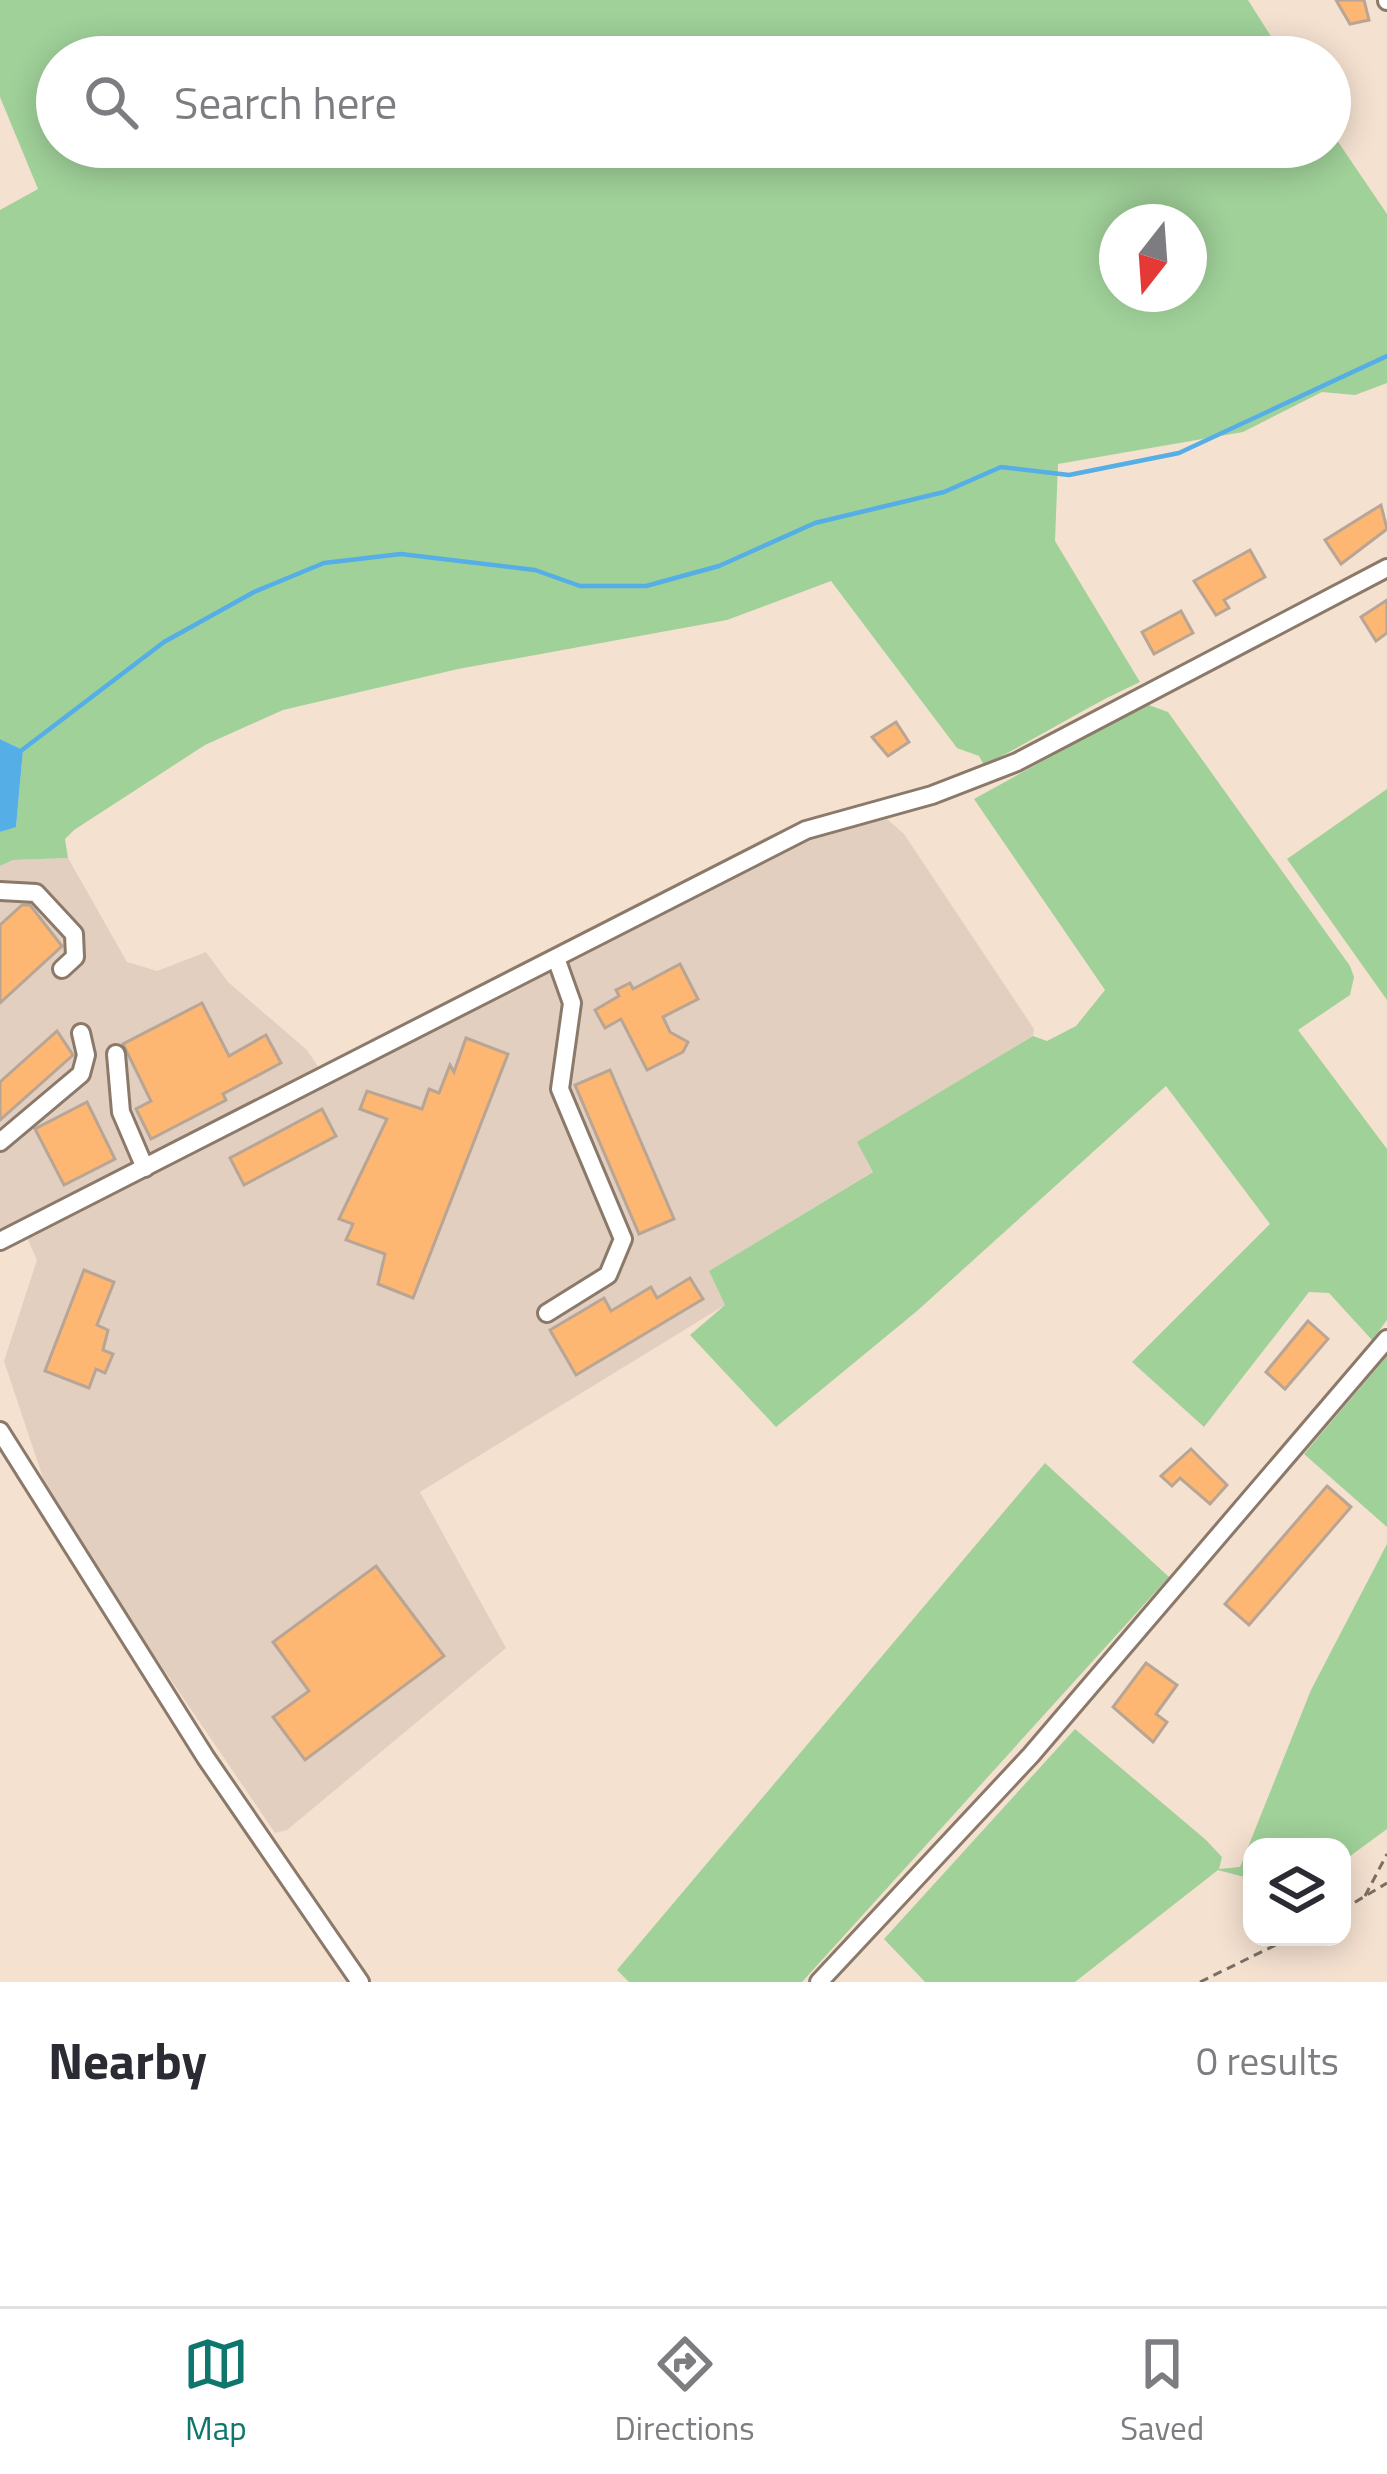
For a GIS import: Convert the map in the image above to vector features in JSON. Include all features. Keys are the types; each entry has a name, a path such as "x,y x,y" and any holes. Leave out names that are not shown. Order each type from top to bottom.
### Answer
{"street":[{"path":"0,1241 806,830 932,795 1017,762 1387,568"},
{"path":"0,891 36,893 74,934 75,956 62,969"},
{"path":"547,1312 608,1275 623,1240 560,1090 572,1003 556,958"},
{"path":"0,1142 81,1074 86,1055 81,1034"},
{"path":"116,1054 121,1112 145,1168"},
{"path":"819,1982 1031,1755 1387,1339"},
{"path":"0,1431 206,1758 360,1982"}],"path":[{"path":"1364,1898 1387,1854"},
{"path":"1351,1905 1387,1883"},
{"path":"1200,1982 1274,1946"}],"shaded area":[{"path":"887,819 904,834 1034,1029 1033,1036 858,1142 874,1171 709,1271 725,1305 420,1492 506,1648 287,1830 275,1833 52,1505 4,1361 37,1260 19,1220 0,1229 0,866 13,860 68,858 127,962 157,971 206,952 228,982 307,1050 329,1083 814,837"}],"green space":[{"path":"0,0 1248,0 1271,36 36,36 36,168 1351,168 1351,161 1387,214 1387,383 1355,395 1322,392 1243,432 1058,464 1055,541 1140,682 984,765 979,756 957,748 831,581 727,620 458,669 283,710 205,745 74,830 65,839 68,858 13,860 0,866 0,832 16,826 23,750 0,739 0,210 38,189 0,97"},
{"path":"1146,704 1168,712 1350,966 1354,977 1350,995 1298,1030 1387,1149 1387,1320 1372,1340 1329,1293 1309,1292 1204,1427 1132,1362 1270,1224 1166,1086 917,1311 776,1427 690,1335 725,1305 709,1271 873,1172 857,1142 1033,1036 1047,1041 1076,1026 1105,990 974,799"},
{"path":"1387,789 1387,1000 1287,859"},
{"path":"1387,1356 1387,1527 1304,1454"},
{"path":"1045,1463 1169,1577 802,1982 629,1982 617,1970"},
{"path":"1387,1544 1387,1829 1351,1855 1351,1838 1252,1838 1311,1690"},
{"path":"1075,1729 1206,1840 1222,1857 1219,1869 1240,1867 1243,1860 1243,1877 1218,1870 1075,1982 925,1982 884,1939"}],"water":[{"path":"0,739 23,750 16,827 0,832"}],"building":[{"path":"1336,0 1364,0 1369,20 1350,24"},
{"path":"1381,505 1387,529 1341,564 1325,540"},
{"path":"1250,550 1265,577 1224,600 1229,608 1216,615 1194,581"},
{"path":"1387,600 1387,633 1376,641 1361,617"},
{"path":"1181,611 1193,633 1154,654 1142,632"},
{"path":"896,722 909,742 888,756 872,737"},
{"path":"22,905 30,905 62,946 0,1003 0,925"},
{"path":"680,964 698,999 663,1017 670,1032 688,1042 683,1052 647,1070 621,1019 605,1028 595,1010 619,996 616,990 630,983 633,989"},
{"path":"202,1003 229,1056 266,1035 281,1063 223,1094 226,1100 151,1139 136,1109 151,1101 123,1044"},
{"path":"57,1031 73,1055 0,1120 0,1082"},
{"path":"466,1038 508,1054 413,1298 378,1284 385,1254 346,1240 353,1224 339,1219 387,1119 360,1109 367,1091 422,1109 429,1089 439,1093 450,1065 454,1072"},
{"path":"610,1070 674,1219 639,1234 575,1085"},
{"path":"87,1102 115,1159 64,1185 35,1129"},
{"path":"322,1109 336,1136 244,1185 230,1158"},
{"path":"84,1270 114,1282 97,1325 108,1330 103,1350 113,1354 105,1373 96,1369 89,1388 45,1371"},
{"path":"690,1278 703,1299 576,1375 550,1330 604,1298 611,1311 651,1287 657,1298"},
{"path":"1308,1321 1328,1339 1285,1389 1266,1372"},
{"path":"1191,1449 1227,1485 1210,1504 1180,1478 1172,1486 1161,1476"},
{"path":"1327,1486 1351,1507 1249,1625 1225,1604"},
{"path":"376,1566 444,1656 305,1760 273,1717 309,1691 273,1642"},
{"path":"1146,1663 1177,1685 1156,1714 1167,1722 1153,1742 1113,1707"}],"waterway":[{"path":"22,750 164,642 254,592 324,563 401,554 535,570 580,586 646,586 719,566 815,523 944,492 1001,467 1069,475 1179,453 1387,356"}]}
